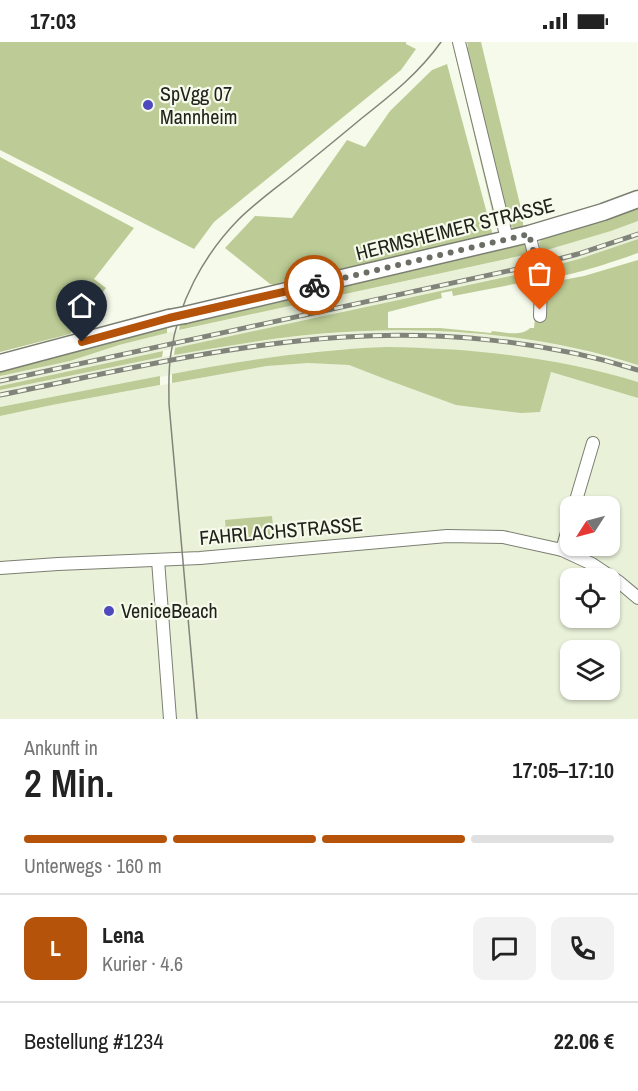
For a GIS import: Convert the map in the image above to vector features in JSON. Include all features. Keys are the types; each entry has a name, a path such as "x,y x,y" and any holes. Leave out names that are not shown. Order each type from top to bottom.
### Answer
{"street":[{"path":"459,42 507,239"},
{"name":"HERMSHEIMER STRASSE","path":"0,363 177,316 529,234 638,199"},
{"path":"529,234 541,281 540,316"},
{"path":"577,496 593,443"},
{"name":"FAHRLACHSTRASSE","path":"0,568 210,557 447,536 503,537 560,550"},
{"name":"FAHRLACHSTRASSE","path":"575,556 592,564 638,598"},
{"path":"158,560 170,719"}],"shaded area":[{"path":"638,221 638,239 579,259 0,386 0,376 70,361 119,345 540,252"},
{"path":"386,330 468,333 549,343 638,365 638,382 585,368 507,354 426,348 346,349 239,362 0,407 0,390 162,357 308,335"},
{"path":"308,363 349,365 385,379 540,412 550,372 638,398 638,719 0,719 0,416 267,366"}],"green space":[{"name":"SpVgg 07 Mannheim","path":"0,42 406,42 416,49 401,70 214,222 194,249 0,150"},
{"path":"467,42 481,42 523,217 523,227 515,229 509,223 465,48 468,47"},
{"path":"454,50 457,50 499,222 495,223"},
{"path":"447,64 493,236 279,286 270,284 225,248 255,216 292,218 347,140 365,147 390,111 432,70"},
{"path":"0,157 134,228 94,279 106,288 70,334 0,352"},
{"path":"638,207 638,221 540,252 539,242 545,237"},
{"path":"638,239 638,253 565,275 555,277 545,273 544,268"},
{"path":"525,243 529,254 179,330 180,325 287,300 297,294"},
{"path":"638,260 638,365 566,346 530,340 419,330 302,335 174,355 175,348 533,271 535,280 453,296 452,291 441,293 442,298 388,312 388,328 440,328 491,333 492,331 522,332 534,328 535,317 546,317 547,283 584,276"},
{"path":"167,328 167,333 70,361 0,376 0,369"},
{"path":"386,347 481,352 576,366 638,382 638,398 551,372 540,412 521,413 456,405 349,365 308,363 267,366 172,383 172,374 225,364 305,353"},
{"path":"163,351 162,357 0,390 0,386"},
{"path":"160,376 160,385 0,416 0,407"},
{"path":"272,516 274,538 227,543 225,520"}],"tram line":[{"path":"197,719 169,404 170,359 174,334 186,298 203,265 238,220 394,92 414,74 441,42"}],"railway":[{"path":"0,381 531,266 578,254 638,234"},
{"path":"0,395 215,352 345,337 419,336 493,340 567,352 638,370"}],"way so far":[{"path":"314,285 529,234 541,281 540,310"}],"place":[{"name":"SpVgg 07 Mannheim","path":"148,105"},
{"name":"VeniceBeach","path":"109,611"}],"route":[{"path":"82,342 169,318 314,285"}]}
